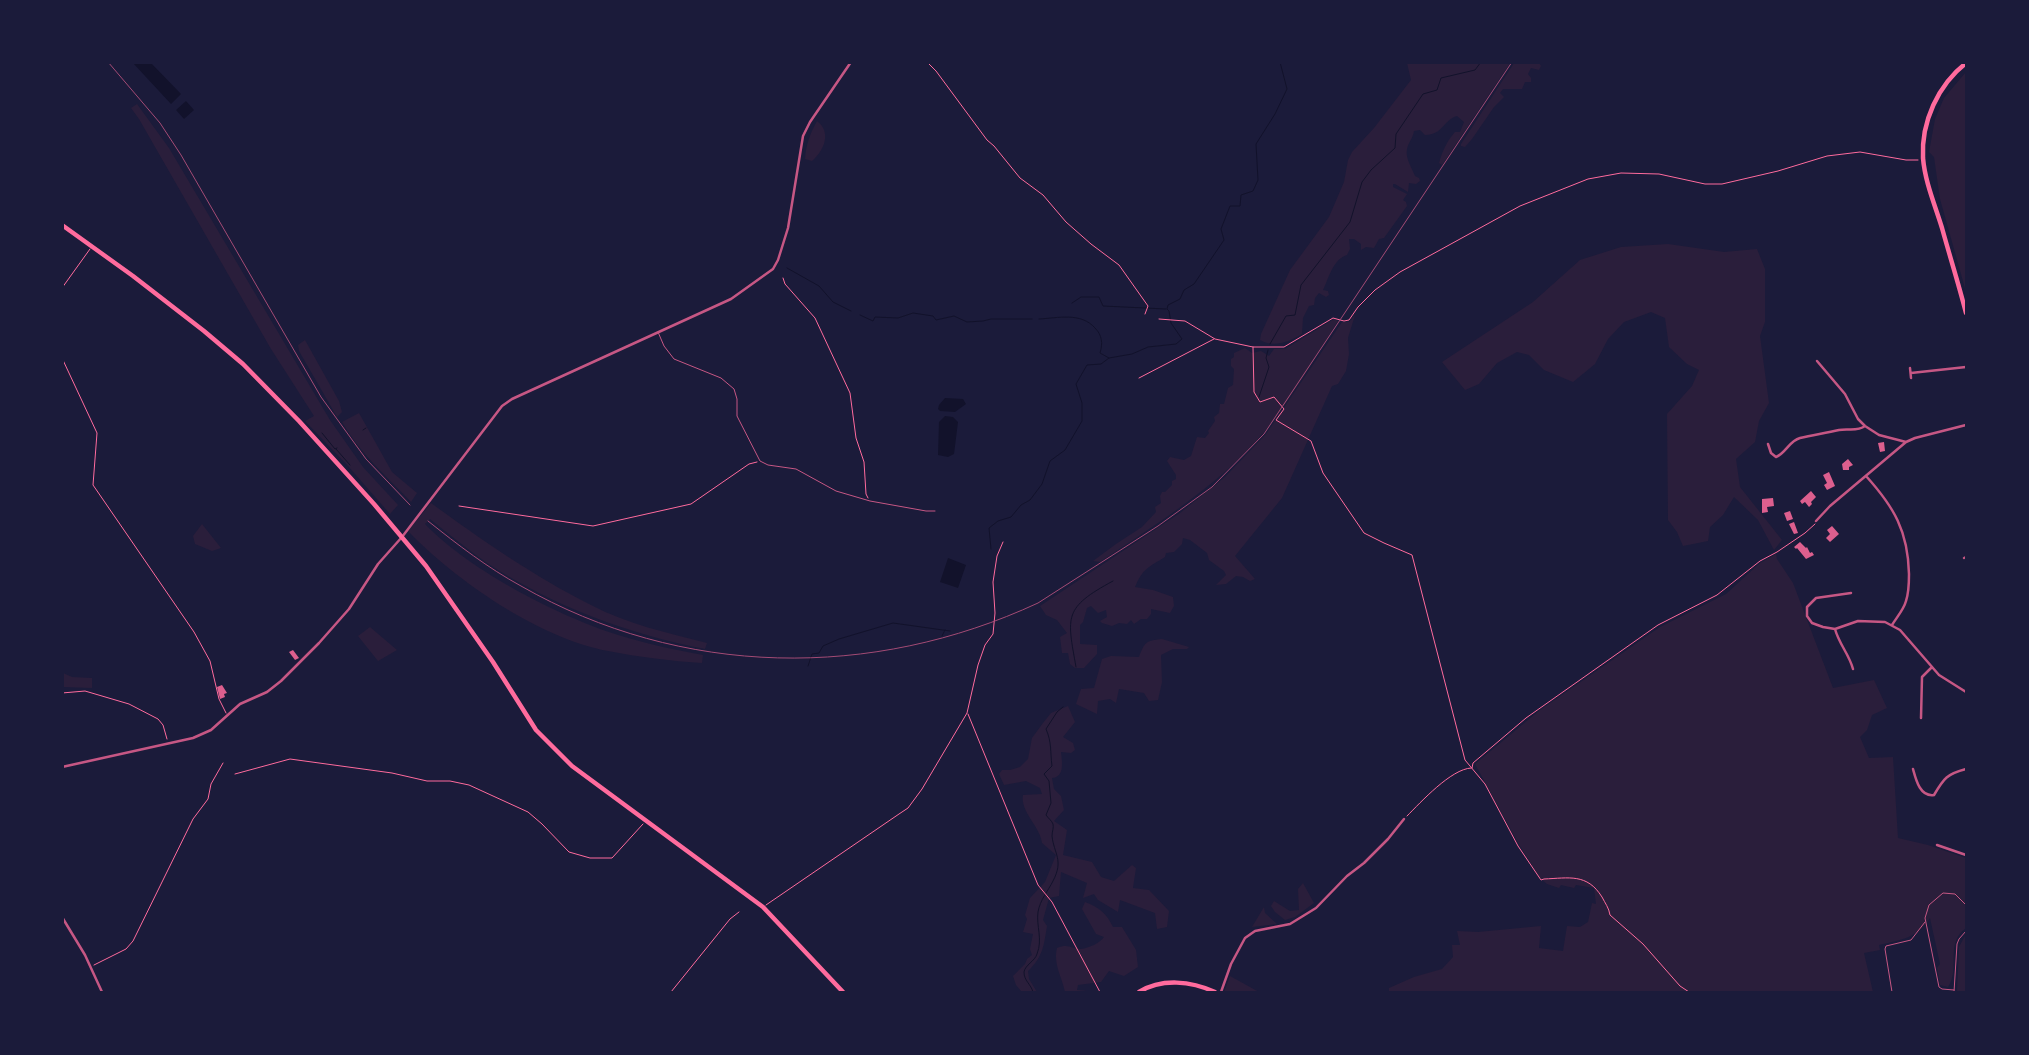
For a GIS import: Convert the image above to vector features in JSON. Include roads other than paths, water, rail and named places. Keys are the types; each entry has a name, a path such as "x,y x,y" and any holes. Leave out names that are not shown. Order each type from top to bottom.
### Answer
{"highway":[{"path":"1966,64 1955,73 1941,91 1928,117 1923,145 1923,159 1928,182 1966,313"},
{"path":"62,225 169,303 243,364 299,420 426,566 493,662 536,730 572,766 763,906 843,992"},
{"path":"1139,992 1150,987 1171,983 1194,985 1215,992"}],"street":[{"path":"62,767 193,738 211,730 240,704 267,692 281,681 319,643 349,609 378,564 402,537 502,406 512,398 731,298 773,269 778,260 788,228 804,136 810,122 851,62"},
{"path":"1817,361 1845,394 1858,419 1865,426 1879,435 1906,442"},
{"path":"1911,373 1966,367"},
{"path":"1910,368 1911,378"},
{"path":"1816,521 1830,506 1906,442 1966,425"},
{"path":"1768,444 1771,454 1776,457 1798,439 1829,434 1839,430 1862,429 1865,426"},
{"path":"1866,476 1891,506 1905,539 1908,563 1908,592 1905,605 1892,624"},
{"path":"1851,593 1816,598 1807,607 1807,616 1812,623 1835,628 1858,621 1892,624 1900,630 1932,667 1948,681 1966,692"},
{"path":"1835,628 1838,640 1848,657 1852,669"},
{"path":"1921,718 1922,677 1932,667"},
{"path":"1913,768 1921,790 1928,795 1934,795 1942,781 1949,775 1966,769"},
{"path":"1222,991 1231,964 1245,938 1254,931 1290,924 1316,908 1388,838 1404,819"},
{"path":"1937,845 1966,855"},
{"path":"62,917 102,992"}],"lane":[{"path":"658,332 664,346 674,359 721,378 734,389 737,399 737,416 760,461 768,465 796,469 836,491 870,501 935,512"},
{"path":"1892,992 1886,946 1911,940 1925,922 1929,905 1943,893 1955,894 1966,905"},
{"path":"1925,922 1939,987 1942,989 1954,991 1958,944 1959,939 1966,931"}],"waterway":[{"path":"991,549 989,528 998,521 1011,517 1021,505 1030,500 1042,484 1050,461 1065,450 1082,421 1082,403 1076,384 1087,365 1101,364 1109,358 1132,354 1148,347 1176,344 1182,339 1171,323 1167,309 1168,305 1180,299 1184,290 1194,284 1224,240 1221,229 1230,206 1240,206 1241,195 1253,191 1258,180 1256,144 1275,114 1287,89 1280,62"},
{"path":"1270,344 1286,316 1295,315 1301,285 1350,222 1362,182 1371,170 1395,148 1396,134 1423,94 1437,90 1441,78 1475,70 1481,62"},
{"path":"787,268 819,286 833,302 851,311"},
{"path":"1072,303 1081,297 1099,297 1103,306 1166,309"},
{"path":"860,315 873,321 875,317 898,318 913,313 933,316 936,320 954,316 967,322 991,319 1032,319"},
{"path":"1039,319 1069,317 1089,323 1100,336 1102,343 1100,353 1109,358"},
{"path":"1259,397 1269,367 1266,358 1268,350"},
{"path":"322,433 335,449 337,448"},
{"path":"336,449 350,465"},
{"path":"1076,667 1071,636 1072,615 1085,599 1113,581"},
{"path":"808,666 812,654 819,653 823,646 839,639 893,623 950,631"},
{"path":"942,636 945,630"},
{"path":"1033,992 1025,978 1024,972 1034,959 1039,948 1038,912 1058,868 1052,836 1053,824 1046,815 1051,803 1049,781 1044,774 1052,766 1050,743 1046,729 1057,712 1063,707"}],"railway":[{"path":"108,62 160,123 181,155 321,397 366,459 410,505"},
{"path":"428,521 497,572 521,586 583,616 646,638 712,652 778,658 844,656 910,646 975,628 1038,603 1158,526 1212,487 1264,434 1512,62"}]}
